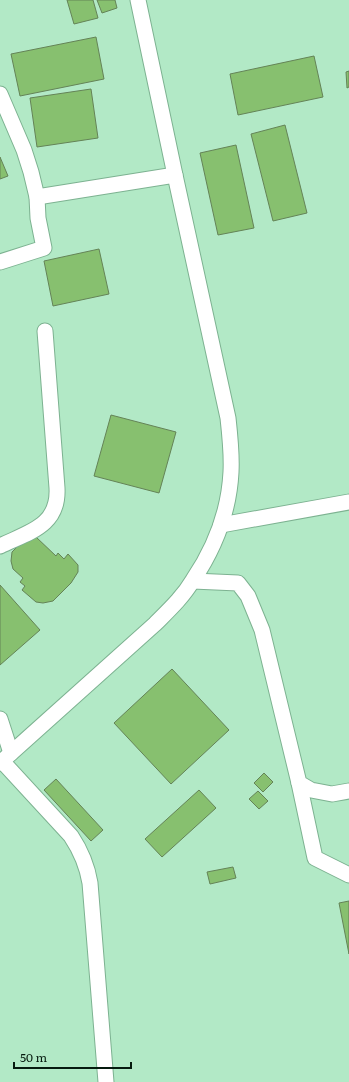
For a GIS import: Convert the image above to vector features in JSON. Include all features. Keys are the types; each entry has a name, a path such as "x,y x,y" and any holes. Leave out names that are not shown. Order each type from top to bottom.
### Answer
{"street":[{"path":"5,759 173,606 193,581 209,554 221,525 227,499 231,473 231,447 228,418 138,0"},
{"path":"0,94 24,150 31,172 37,197 38,218 44,248 0,262"},
{"path":"37,197 175,175"},
{"path":"0,546 40,526 51,516 57,503 45,331"},
{"path":"221,525 349,502"},
{"path":"193,581 238,583 248,596 262,630 299,783 315,858 349,875"},
{"path":"0,719 5,759 71,836 84,858 88,870 106,1082"},
{"path":"299,783 311,790 325,793 332,794 349,791"}],"building":[{"path":"67,0 93,0 98,18 74,24"},
{"path":"97,0 115,0 117,8 102,13"},
{"path":"96,37 104,79 20,96 11,54"},
{"path":"314,56 323,97 238,115 230,74"},
{"path":"349,71 349,87 347,88 346,72"},
{"path":"91,89 98,138 37,147 30,98"},
{"path":"285,125 307,213 273,221 251,134"},
{"path":"236,145 254,228 218,235 200,153"},
{"path":"0,157 8,176 0,179"},
{"path":"99,249 109,294 53,306 44,261"},
{"path":"111,415 176,432 159,493 94,476"},
{"path":"36,537 56,556 58,553 64,559 68,554 78,565 78,572 71,583 53,601 43,603 36,602 22,590 25,586 20,582 23,578 13,569 11,561 12,552 22,542"},
{"path":"0,585 40,630 0,665"},
{"path":"172,669 229,730 171,784 114,723"},
{"path":"264,773 273,782 263,792 254,783"},
{"path":"56,779 103,830 91,841 44,790"},
{"path":"199,790 216,808 162,857 145,839"},
{"path":"258,791 268,801 259,809 249,799"},
{"path":"233,867 236,878 210,884 207,872"},
{"path":"349,901 349,954 339,903"}]}
